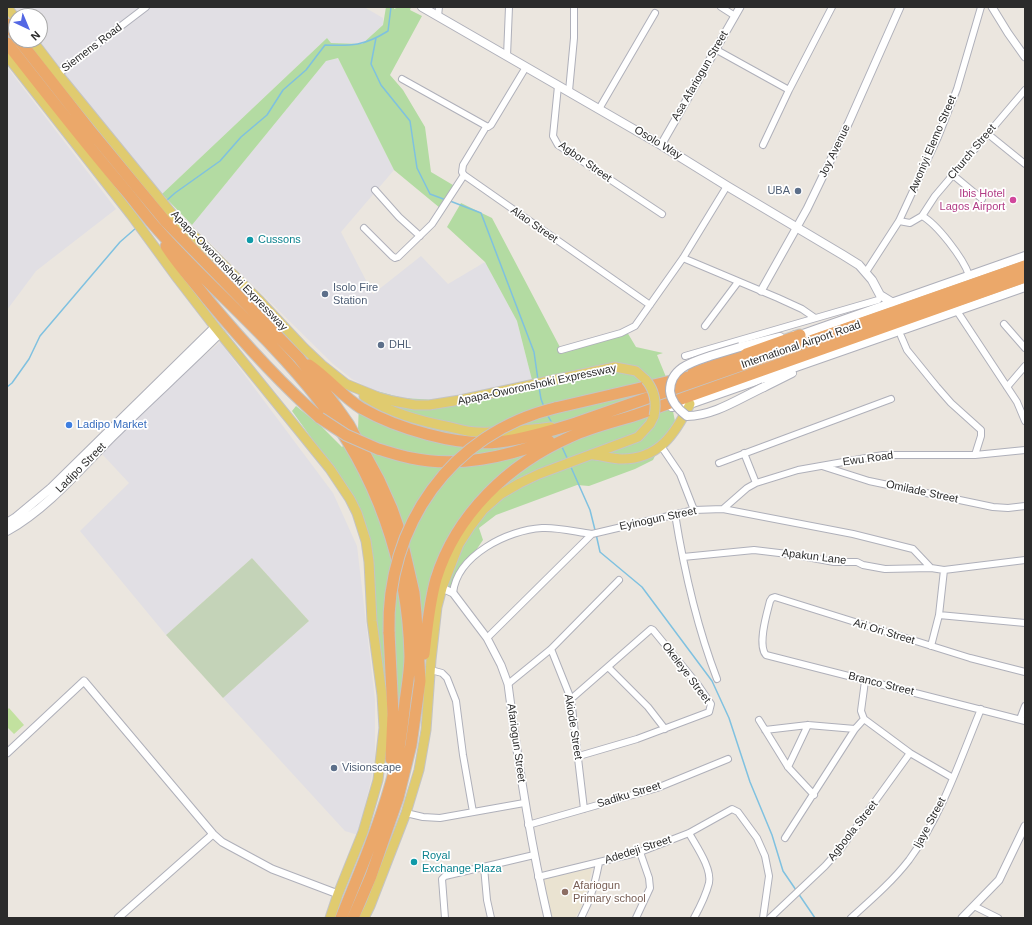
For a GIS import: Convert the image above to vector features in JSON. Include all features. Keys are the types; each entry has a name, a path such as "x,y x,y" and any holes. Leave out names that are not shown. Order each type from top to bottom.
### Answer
{"highway":[{"name":"Apapa-Oworonshoki Expressway","path":"7,43 99,159 170,218 298,358 335,405 348,425 379,480 392,508 400,532 414,593 420,681 411,745 398,798 371,876 353,918"},
{"name":"Apapa-Oworonshoki Expressway","path":"25,48 149,202 158,230 256,330 316,396 350,444 369,478 381,506 404,592 410,657 402,736 392,781 376,830 341,918"},
{"path":"158,230 166,246 185,272 222,317 265,365 320,418 346,435 378,449 410,458 436,462 471,461 496,458 550,436 571,430"},
{"name":"International Airport Road","path":"571,430 776,353 1025,266"},
{"name":"International Airport Road","path":"571,430 636,415 1025,277"},
{"path":"677,378 800,335"},
{"path":"776,353 800,335"},
{"path":"298,358 317,370 360,407 403,427 437,437 480,443 550,436"},
{"path":"376,830 388,780 392,748 393,714 389,632 390,598 397,560 411,522 429,493 451,466 480,441 518,420 539,412 677,378 745,365"},
{"path":"420,681 427,627 435,586 449,547 464,521 486,495 506,476 525,462 550,436"}],"main road":[{"name":"Osolo Way","path":"422,7 661,144 727,186 859,265 866,272 878,301 893,303"},
{"name":"Apapa-Oworonshoki Expressway","path":"38,48 149,202"},
{"path":"7,56 132,216 217,330 342,486 357,513 366,541 370,562 372,621 382,695 384,728 378,780 363,832 330,918"},
{"name":"Apapa-Oworonshoki Expressway","path":"170,218 260,301 322,365 346,384 373,395 393,402 429,405 460,400 615,367 636,371 652,388 655,398 656,408 654,416 650,424 638,437 520,483 501,494 483,510 459,544 442,588 437,607 425,737 419,770 406,813 364,918"},
{"name":"International Airport Road","path":"826,357 708,413 697,416 687,416 676,406 670,395 670,385 674,374 680,368 691,362 740,347 783,337 800,335 878,301 893,303 1025,256"},
{"name":"International Airport Road","path":"636,415 690,404 1025,288"},
{"name":"Ladipo Street","path":"7,523 51,488 217,330"},
{"name":"Ladipo Street","path":"7,531 20,524 57,492 147,402 200,354 217,330"},
{"path":"346,384 378,405 404,416 434,424 475,432 498,432 550,436"},
{"path":"592,454 620,459 640,458 652,453 661,446 681,422 690,404"}],"street":[{"name":"Siemens Road","path":"58,74 146,7"},
{"path":"438,16 439,7"},
{"path":"507,56 510,7"},
{"path":"569,91 574,38 574,7"},
{"path":"721,7 735,16"},
{"name":"Asa Afariogun Street","path":"661,144 740,7"},
{"path":"764,145 789,90 832,7"},
{"name":"Joy Avenue","path":"761,291 797,228 849,122 900,7"},
{"name":"Awoniyi Elemo Street","path":"866,272 900,222 938,137 957,89 981,7"},
{"path":"992,7 1025,57"},
{"path":"599,109 655,13"},
{"path":"716,49 789,90"},
{"path":"364,228 395,258 420,236 432,224 450,194 464,175 462,172 463,165 486,127 491,126 526,67"},
{"path":"402,79 486,127"},
{"name":"Agbor Street","path":"558,86 553,136 558,145 662,214"},
{"name":"Church Street","path":"922,216 935,196 1025,90"},
{"path":"988,134 1025,164"},
{"name":"Alao Street","path":"464,175 650,305"},
{"path":"953,175 982,199"},
{"path":"561,350 631,329 639,322 683,258 727,186"},
{"path":"375,190 420,236"},
{"path":"900,222 910,223 922,216 926,218 945,237 966,267 969,275"},
{"path":"683,258 802,309 815,318"},
{"path":"705,326 738,282"},
{"path":"686,356 878,301"},
{"path":"957,311 1017,402 1025,421"},
{"path":"1004,324 1025,347"},
{"path":"901,336 907,350 937,387 981,430 981,436 975,455"},
{"path":"1007,387 1025,366"},
{"path":"719,463 891,399"},
{"path":"1017,402 1025,401"},
{"path":"661,446 680,474 694,510"},
{"name":"Ewu Road","path":"723,509 747,488 756,483 788,472 890,455 975,455 1025,450"},
{"path":"744,453 756,483"},
{"name":"Omilade Street","path":"821,466 869,481 993,507 1008,508 1025,506"},
{"name":"Eyinogun Street","path":"592,534 694,510 723,509 853,534 913,549 931,568"},
{"path":"675,514 683,557 704,642 717,679"},
{"path":"453,594 456,583 476,555 484,548 502,539 525,531 543,528 592,534"},
{"path":"487,638 592,534"},
{"name":"Apakun Lane","path":"683,557 754,550 796,555 834,562 857,562 863,565 885,569 931,568 944,570 1025,560"},
{"path":"931,646 939,615 944,570"},
{"path":"508,684 551,649 619,580"},
{"name":"Afariogun Street","path":"442,588 453,594 487,638 501,665 508,684 524,803 538,877 548,918"},
{"name":"Ari Ori Street","path":"763,626 770,601 772,598 775,598 970,658 1025,672"},
{"path":"939,615 1025,623"},
{"name":"Branco Street","path":"763,626 763,651 766,655 1022,720"},
{"name":"Okeleye Street","path":"571,699 649,630 653,630 698,685 711,704 709,712 637,739 579,756"},
{"name":"Akiode Street","path":"551,649 571,699 579,756 584,809"},
{"path":"608,667 648,707 665,729"},
{"path":"430,670 442,673 447,678 456,701 473,812"},
{"path":"7,753 84,681 213,834 222,842 272,870 338,894"},
{"path":"865,681 861,711 864,718 910,754 953,778"},
{"path":"1022,720 1025,706"},
{"name":"Ijaye Street","path":"851,918 892,879 909,860 931,824 953,778 981,709"},
{"path":"785,838 855,729 864,718"},
{"path":"759,720 788,767 814,795"},
{"path":"765,730 808,725 855,729"},
{"path":"788,767 808,725"},
{"name":"Agboola Street","path":"770,918 842,847 910,754"},
{"name":"Sadiku Street","path":"528,825 657,788 728,759"},
{"path":"406,813 423,817 440,818 524,803"},
{"name":"Adedeji Street","path":"538,877 640,852 689,833 732,809 738,812 756,838 766,856 769,876 764,918"},
{"path":"962,918 995,885 1003,874 1025,826"},
{"path":"689,833 703,858 707,868 709,881 704,898 694,918"},
{"path":"118,918 213,834"},
{"path":"636,918 650,888 649,878 640,852"},
{"path":"445,918 443,878 452,873 534,855"},
{"path":"581,918 594,887 598,863"},
{"path":"484,867 487,900 491,918"},
{"path":"974,906 998,918"}],"shaded area":[{"path":"7,7 364,7 383,18 383,25 362,44 331,43 327,38 162,194 91,112 40,48 48,48 48,8"},
{"path":"338,58 394,170 341,232 373,294 421,256 448,284 485,262 517,321 532,380 436,400 403,398 373,390 352,379 333,364 192,225 326,61"},
{"path":"7,67 116,209 36,271 7,310"},
{"path":"220,342 333,493 357,546 375,700 375,756 358,835 345,831 223,698 309,621 252,558 166,635 80,531 129,483 102,454 160,395"},
{"name":"Afariogun Primary school","path":"592,868 588,889 580,910 575,918 553,918 548,907 548,897 545,898 542,887 543,878"}],"green space":[{"path":"386,7 394,7 394,9 399,7 411,7 410,10 422,16 390,75 403,90 425,127 431,172 458,188 440,208 394,170 338,58 326,61 192,225 162,194 327,38 331,43 362,44 383,25"},
{"path":"461,203 492,218 562,351 627,332 636,347 663,353 657,355 666,377 675,421 665,436 653,460 635,469 589,486 577,485 496,515 479,528 483,540 422,629 399,711 383,722 372,580 348,489 292,411 296,406 322,427 342,447 358,430 359,401 373,390 403,398 436,400 532,380 517,321 485,262 447,227"},
{"path":"252,558 309,621 223,698 166,635"},
{"path":"9,708 24,725 14,734 7,727 7,710"}],"waterway":[{"path":"166,201 220,161 241,137 267,115 283,90 306,70 325,45 358,44 372,40 388,31 391,7"},
{"path":"376,38 371,64 381,85 410,121 417,168 430,194 446,200"},
{"path":"450,201 481,213 534,352 538,380"},
{"path":"7,387 12,383 29,359 40,336 120,242 136,228"},
{"path":"539,387 544,407"},
{"path":"548,416 552,423"},
{"path":"562,447 568,460"},
{"path":"570,465 590,510 595,530"},
{"path":"596,534 600,552 642,587 712,681 729,718 750,782 772,835 783,871 796,890"},
{"path":"798,893 815,918"}],"place":[{"name":"UBA","path":"798,191"},
{"name":"Ibis Hotel Lagos Airport","path":"1013,200"},
{"name":"Cussons","path":"250,240"},
{"name":"Isolo Fire Station","path":"325,294"},
{"name":"DHL","path":"381,345"},
{"name":"Ladipo Market","path":"69,425"},
{"name":"Visionscape","path":"334,768"},
{"name":"Royal Exchange Plaza","path":"414,862"},
{"name":"Afariogun Primary school","path":"565,892"}]}
